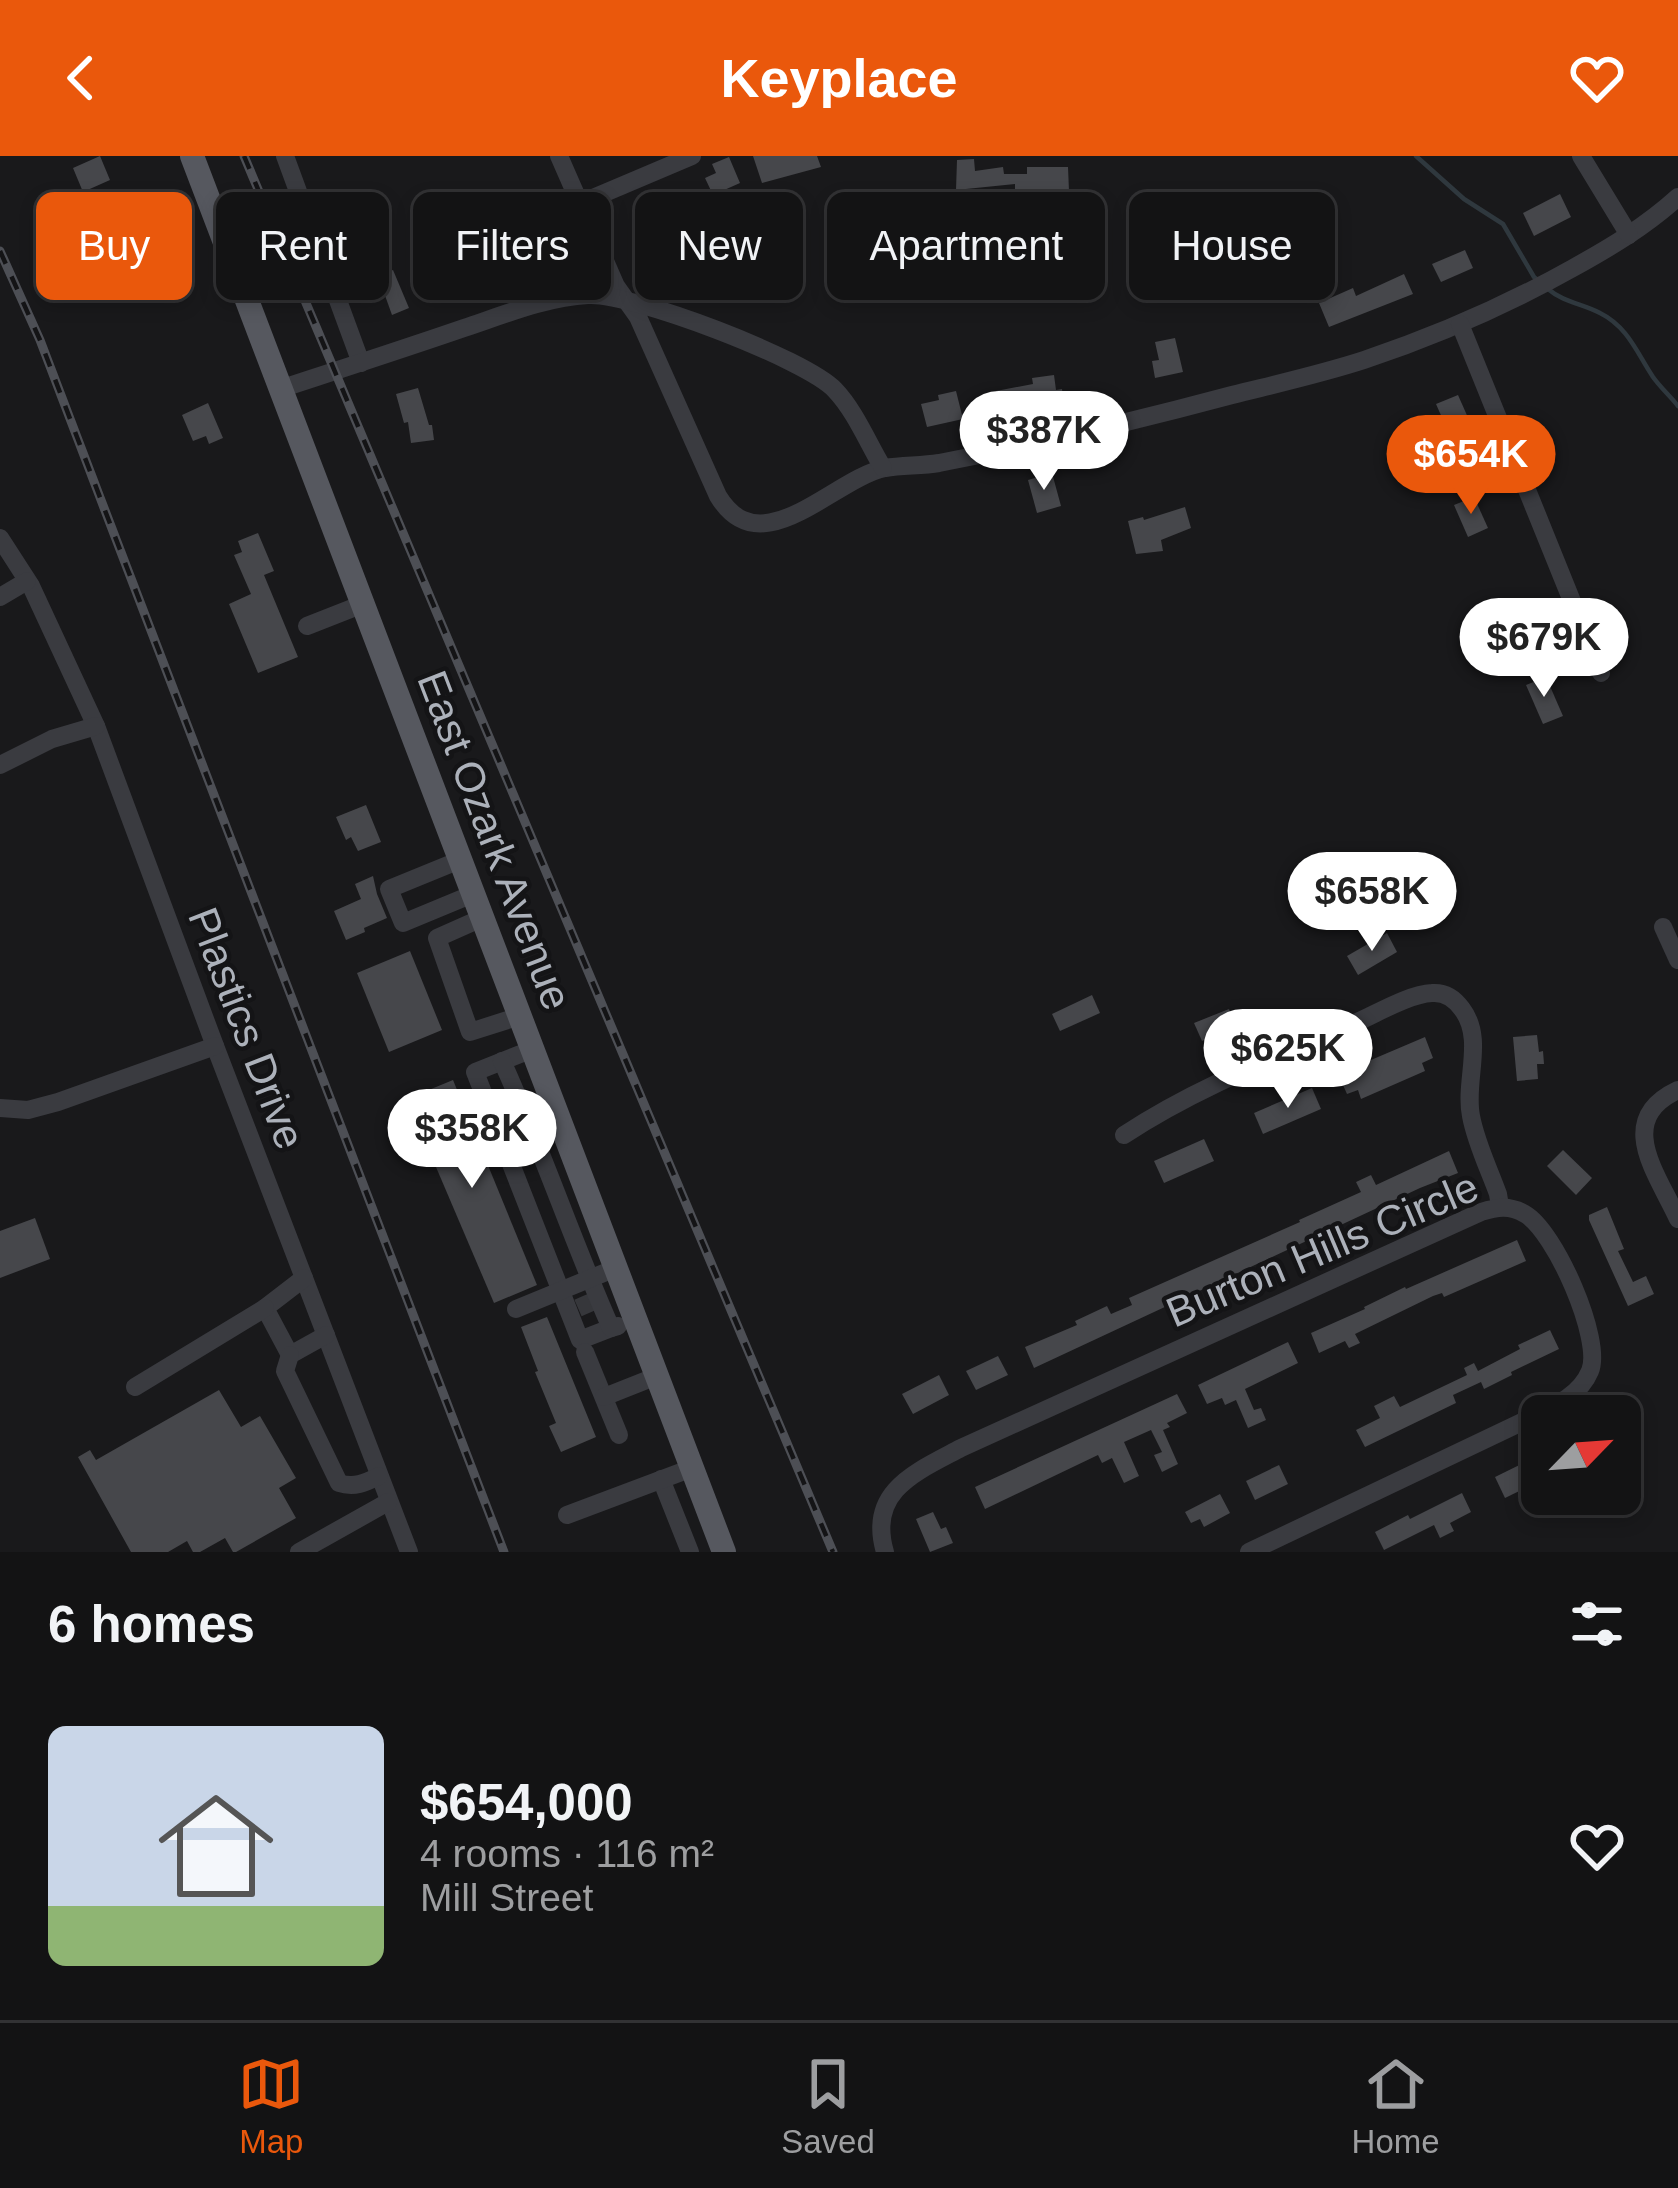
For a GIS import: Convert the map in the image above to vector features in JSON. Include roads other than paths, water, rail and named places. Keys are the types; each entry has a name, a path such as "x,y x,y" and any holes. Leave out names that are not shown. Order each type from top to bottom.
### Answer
{"main road":[{"name":"East Ozark Avenue","path":"192,156 616,1268 623,1324 657,1376 724,1552"}],"street":[{"path":"285,156 361,363"},
{"path":"559,156 576,192"},
{"path":"607,192 692,156"},
{"path":"1581,156 1629,236"},
{"path":"611,274 628,299 718,496 735,516 773,523 883,468 970,457 1157,415 1365,360 1460,324 1547,283 1629,236 1678,197"},
{"path":"280,389 498,317 591,294 628,299 775,353 819,376 843,400 883,468"},
{"path":"1460,324 1600,673"},
{"name":"Plastics Drive","path":"0,538 27,580 96,726 409,1552"},
{"path":"0,597 27,580"},
{"path":"307,626 363,604"},
{"path":"0,765 52,739 96,726"},
{"path":"460,860 389,889 403,923 478,906"},
{"path":"478,906 437,938 470,1032 520,1016"},
{"path":"1663,927 1678,960"},
{"path":"1124,1135 1159,1112 1251,1067 1437,992 1461,1007 1473,1033 1471,1120 1500,1207"},
{"path":"0,1108 28,1110 58,1102 214,1046"},
{"path":"532,1049 475,1072 558,1290 623,1324"},
{"path":"502,1061 589,1278 580,1340 623,1324"},
{"path":"1678,1090 1654,1105 1643,1139 1678,1219"},
{"path":"529,1123 556,1110"},
{"path":"548,1168 574,1159"},
{"name":"Burton Hills Circle","path":"885,1552 880,1531 887,1501 898,1486 928,1466 1480,1212 1500,1207 1525,1213 1537,1223 1562,1263 1594,1347 1589,1374 1580,1388 1525,1421 1249,1552"},
{"path":"577,1249 604,1239"},
{"path":"516,1309 616,1268"},
{"path":"135,1387 265,1308 304,1278"},
{"path":"265,1308 290,1355"},
{"path":"326,1335 290,1355 285,1371 339,1483 349,1486 379,1476"},
{"path":"585,1352 619,1435"},
{"path":"604,1397 657,1376"},
{"path":"568,1515 692,1468"},
{"path":"661,1479 690,1552"},
{"path":"299,1552 388,1502"}],"waterway":[{"path":"1416,156 1464,199 1503,224 1540,282"},
{"path":"1548,289 1618,326 1678,406"}],"tunnel":[{"path":"578,1308 594,1301"}],"railway":[{"path":"244,156 833,1552"},
{"path":"0,251 40,340 504,1552"}]}
